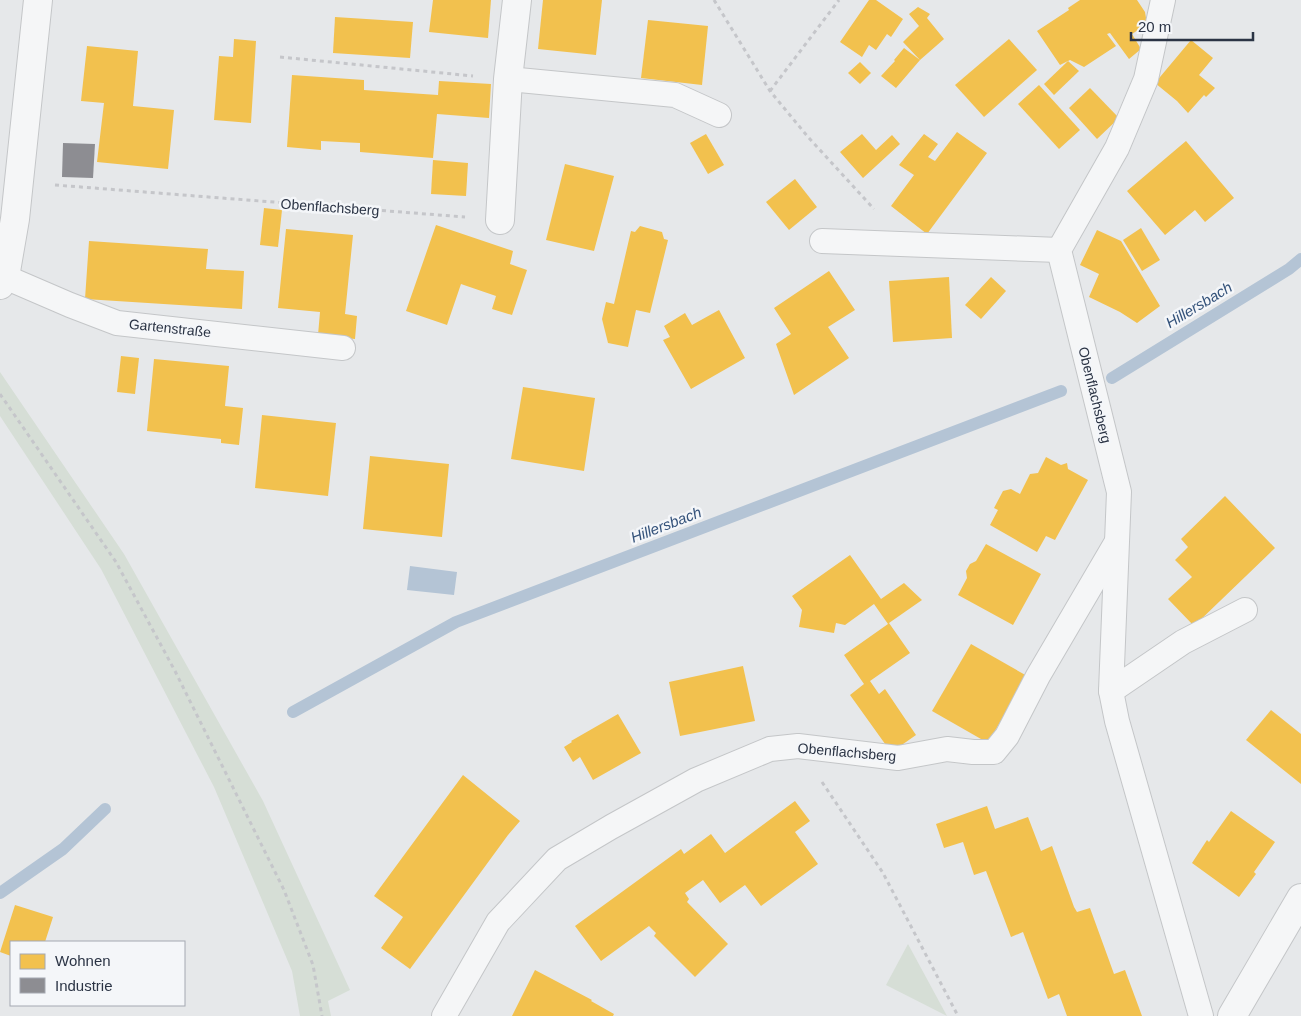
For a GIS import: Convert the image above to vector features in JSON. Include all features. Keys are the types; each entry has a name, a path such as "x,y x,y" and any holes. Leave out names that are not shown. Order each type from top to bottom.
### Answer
{"street":[{"name":"Gartenstraße","path":"2,281 15,219 38,0"},
{"path":"500,220 508,80 517,0"},
{"path":"1232,1016 1301,898"}],"lane":[{"path":"822,241 1059,250 1117,148 1128,122 1146,79 1164,0"},
{"path":"508,80 675,95 719,115"},
{"name":"Obenflachsberg","path":"1059,250 1119,492 1111,691 1117,721 1200,1016"},
{"name":"Gartenstraße","path":"2,281 116,322 342,348"},
{"name":"Obenflachsberg","path":"444,1016 498,922 557,859 696,780 770,749 798,746 898,758 947,749 994,752 1007,736 1038,676 1117,541"},
{"path":"1111,691 1183,642 1245,610"}],"path":[{"path":"714,0 770,91 808,137 907,244"},
{"path":"770,91 839,0"},
{"path":"280,57 508,80"},
{"name":"Obenflachsberg","path":"19,182 500,220"},
{"path":"0,394 116,562 175,671 284,890 313,966 322,1016"},
{"path":"798,746 882,873 958,1016"}],"shaded area":[{"path":"0,372 124,554 263,801 350,990 328,1001 331,1016 300,1016 292,971 214,787 101,569 0,416"},
{"path":"908,944 947,1016 886,985"}],"water":[{"path":"410,566 457,572 454,595 407,590"}],"building: Wohnen":[{"path":"433,0 491,0 488,38 429,32"},
{"path":"543,0 602,0 596,55 538,49"},
{"path":"869,0 876,0 903,19 891,37 887,34 876,50 869,45 862,57 840,42"},
{"path":"1080,0 1137,0 1145,12 1147,24 1132,34 1141,49 1129,59 1110,33 1107,34 1116,46 1084,67 1070,60 1060,65 1037,31 1069,10 1068,8"},
{"path":"918,7 930,14 927,18 944,39 920,60 903,42 919,26 909,14"},
{"path":"335,17 413,22 410,58 333,53"},
{"path":"648,20 708,26 702,85 641,78"},
{"path":"234,39 256,41 251,123 214,120 219,56 233,57"},
{"path":"1009,39 1037,70 984,117 955,85"},
{"path":"1191,40 1213,58 1199,75 1215,88 1206,97 1204,95 1188,113 1155,83"},
{"path":"87,46 138,51 133,106 174,110 168,169 97,162 104,103 81,101"},
{"path":"904,48 920,60 896,88 881,76"},
{"path":"1068,61 1079,71 1054,95 1044,84"},
{"path":"860,62 871,73 860,84 848,73"},
{"path":"292,75 364,80 364,90 438,95 439,81 491,84 489,118 437,114 433,158 360,152 360,143 321,141 321,150 287,147"},
{"path":"1039,85 1080,130 1059,149 1018,104"},
{"path":"1090,88 1119,118 1097,139 1069,108"},
{"path":"957,132 987,153 927,234 891,206 914,175 899,165 924,134 938,144 928,157 935,161"},
{"path":"706,134 724,165 708,174 690,143"},
{"path":"862,134 876,150 892,135 900,144 863,178 840,152"},
{"path":"1186,141 1234,198 1205,222 1195,210 1165,235 1127,191"},
{"path":"433,160 468,163 466,196 431,194"},
{"path":"565,164 614,176 594,251 546,240"},
{"path":"795,179 817,207 789,230 766,202"},
{"path":"264,208 282,210 278,247 260,245"},
{"path":"436,225 513,251 510,264 527,270 512,315 492,309 496,296 461,284 447,325 406,311"},
{"path":"640,226 662,232 664,239 668,240 650,313 636,310 628,347 608,343 602,319 606,302 614,304 631,231 635,232"},
{"path":"1141,228 1160,260 1142,271 1123,240"},
{"path":"286,229 353,235 345,314 357,316 355,339 318,335 320,312 278,308"},
{"path":"1097,230 1121,241 1160,306 1137,323 1120,312 1089,297 1099,274 1080,265"},
{"path":"89,241 208,249 206,269 244,271 242,309 85,299"},
{"path":"829,271 855,310 828,327 849,358 794,395 776,344 791,334 774,308"},
{"path":"949,277 952,338 893,342 889,281"},
{"path":"991,277 1006,291 981,319 965,305"},
{"path":"719,310 745,358 691,389 663,340 670,337 664,326 685,313 692,325"},
{"path":"121,356 139,358 135,394 117,392"},
{"path":"154,359 229,366 225,406 243,408 239,445 221,443 221,439 147,431"},
{"path":"523,387 595,398 584,471 511,459"},
{"path":"262,415 336,423 328,496 255,488"},
{"path":"370,456 449,464 442,537 363,529"},
{"path":"1046,457 1061,465 1067,463 1068,469 1088,480 1055,540 1046,536 1037,552 990,525 998,510 994,508 1003,491 1011,489 1020,494 1030,474 1038,473"},
{"path":"1225,496 1275,548 1194,626 1168,599 1192,577 1175,560 1188,547 1181,539"},
{"path":"986,544 1041,574 1013,625 958,595 967,578 966,571 970,564 976,561"},
{"path":"850,555 881,599 904,583 922,600 889,623 910,653 870,681 879,694 885,689 916,735 896,749 888,748 850,695 864,684 844,655 888,624 874,604 845,625 836,623 834,633 799,627 802,610 792,596"},
{"path":"971,644 1027,676 988,743 932,711"},
{"path":"743,666 755,721 680,736 669,682"},
{"path":"1271,710 1301,734 1301,784 1246,740"},
{"path":"618,714 641,753 593,780 580,757 573,762 564,747"},
{"path":"463,775 520,821 410,969 381,948 403,917 374,896"},
{"path":"795,801 810,821 795,832 818,864 761,906 745,885 720,903 703,880 685,893 689,899 687,902 728,944 695,977 654,936 656,933 649,926 601,961 575,926 681,849 684,854 711,834 725,853"},
{"path":"987,806 995,829 1028,817 1041,851 1052,846 1074,907 1077,912 1090,908 1114,974 1125,970 1142,1016 1067,1016 1059,994 1048,999 1023,932 1011,937 986,871 974,875 963,842 944,848 936,824"},
{"path":"1231,811 1275,842 1254,872 1256,874 1239,897 1192,863 1207,840 1209,842"},
{"path":"15,905 53,917 45,941 10,941 10,956 0,952"},
{"path":"535,970 592,1000 614,1014 613,1016 512,1016"}],"building: Industrie":[{"path":"63,143 95,144 93,178 62,177"}],"waterway":[{"name":"Hillersbach","path":"1112,378 1289,269 1301,259"},
{"name":"Hillersbach","path":"293,712 456,622 1061,391"},
{"name":"Hillersbach","path":"0,893 63,849 105,809"}]}
